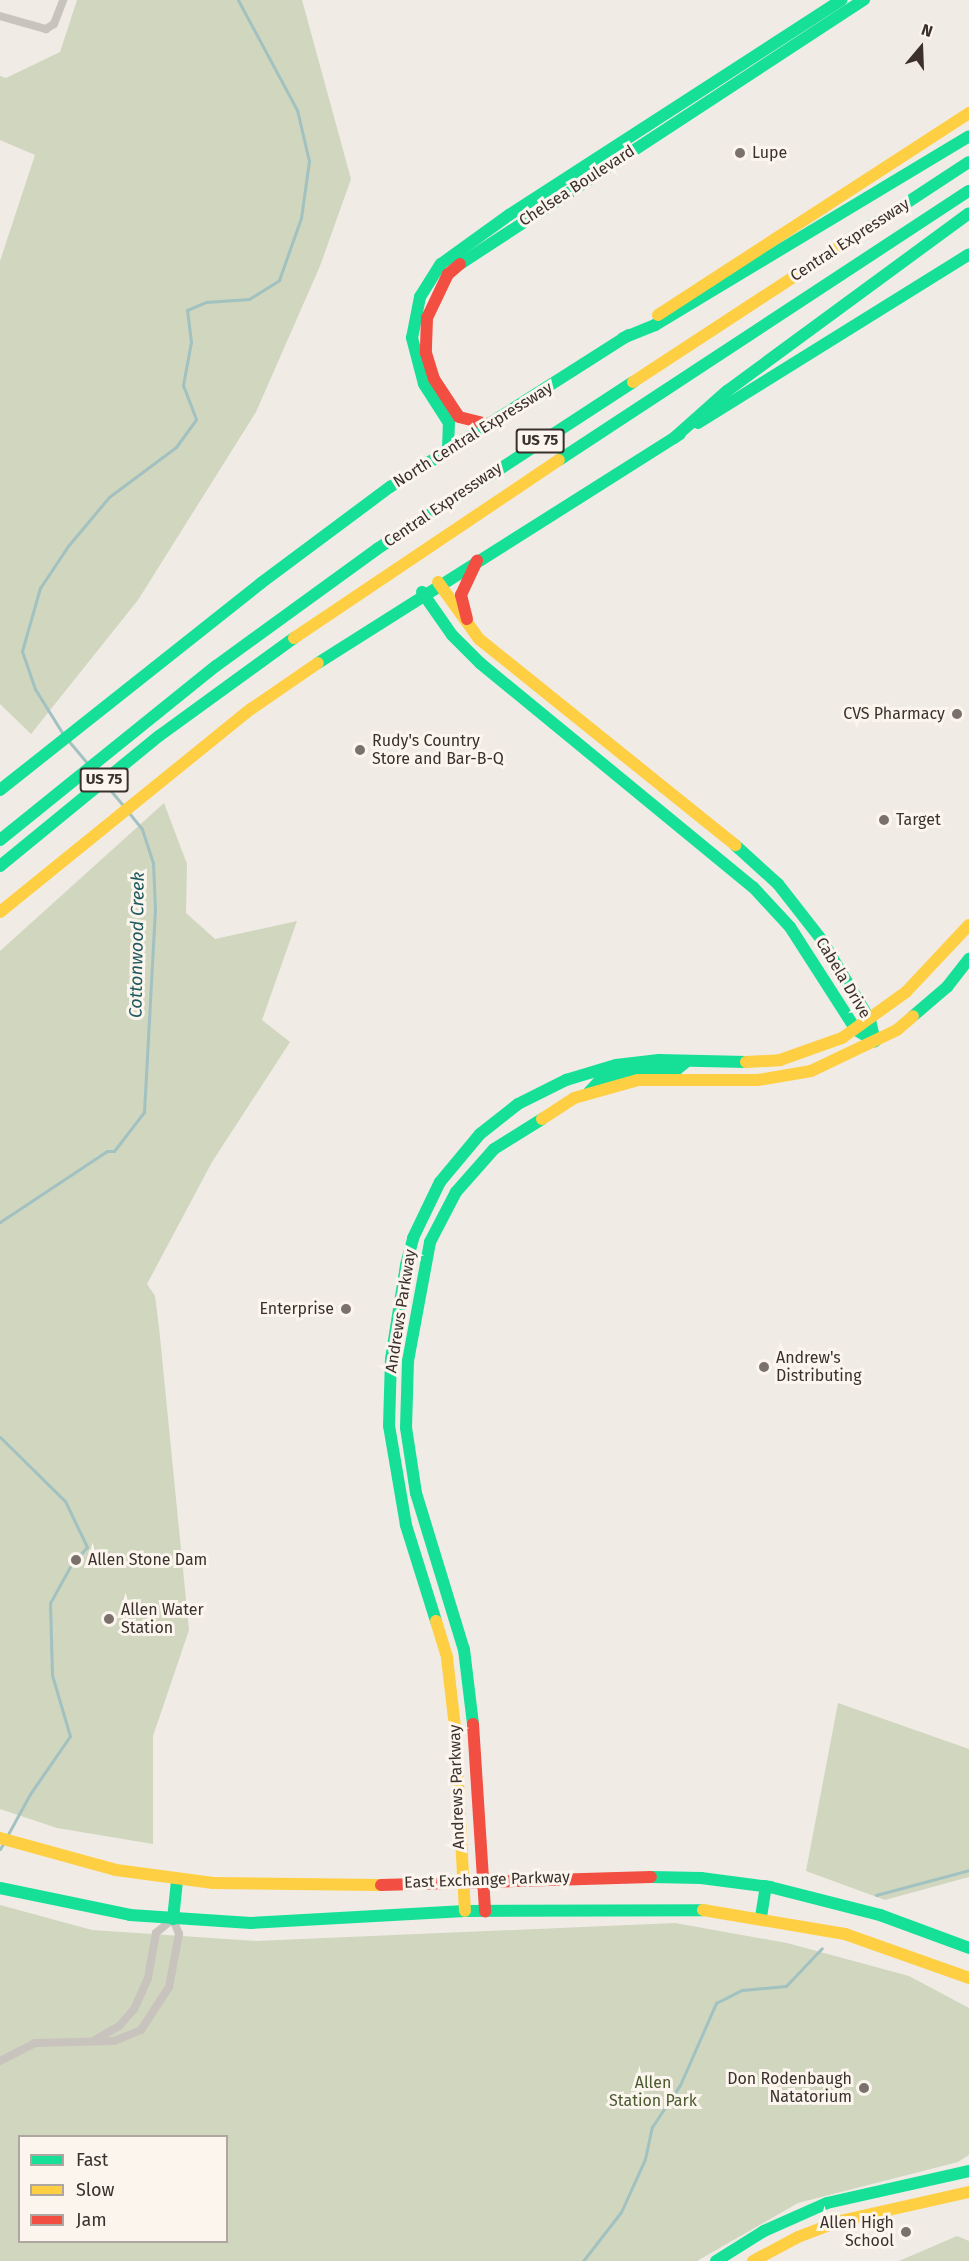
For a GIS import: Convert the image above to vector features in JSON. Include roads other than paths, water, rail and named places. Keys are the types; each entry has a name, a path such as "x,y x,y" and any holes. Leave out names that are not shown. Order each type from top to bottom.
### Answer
{"main road":[{"name":"Chelsea Boulevard","path":"448,449 449,423 424,384 412,338 420,297 441,264 509,215 841,0"},
{"name":"Chelsea Boulevard","path":"487,424 471,423 459,417 434,379 426,353 427,318 448,274 476,252 864,0"},
{"name":"North Central Expressway","path":"0,790 261,583 448,449 969,113"},
{"path":"623,338 665,319 969,136"},
{"name":"Central Expressway","path":"0,840 257,636 377,549 969,162"},
{"name":"Central Expressway","path":"0,866 142,749 431,541 969,191"},
{"path":"674,438 727,392 969,213"},
{"path":"0,912 86,839 258,704 422,592 969,254"},
{"path":"469,626 461,595 480,556"},
{"name":"Cabela Drive","path":"438,582 469,626 522,676 742,851 778,884 820,939 870,1020 875,1041"},
{"name":"Cabela Drive","path":"422,592 452,635 480,663 753,887 790,927 856,1030 875,1041"},
{"name":"Andrews Parkway","path":"465,1911 456,1727 449,1672 435,1612 415,1554 392,1457 391,1359 413,1238 440,1182 480,1134 518,1104 566,1080 616,1065 780,1060 810,1052 856,1030 906,992 969,925"},
{"name":"Andrews Parkway","path":"486,1912 467,1670 452,1604 432,1549 409,1459 406,1428 408,1361 417,1296 430,1242 456,1192 494,1149 533,1120 588,1093 638,1080 758,1080 788,1076 849,1056 921,1012 969,959"},
{"path":"588,1093 601,1079 640,1071 676,1070 686,1062"},
{"path":"480,1134 494,1149"},
{"path":"391,1359 408,1361"},
{"path":"415,1554 432,1549"},
{"path":"449,1672 467,1670"},
{"name":"East Exchange Parkway","path":"0,1838 57,1856 177,1880 293,1886 679,1877 766,1886 880,1915 969,1948"},
{"path":"173,1918 177,1880"},
{"path":"761,1917 766,1886"},
{"name":"East Exchange Parkway","path":"0,1888 47,1900 173,1918 251,1923 465,1911 660,1907 761,1917 845,1934 969,1978"},
{"path":"716,2261 765,2231 827,2203 969,2171"},
{"path":"938,2178 942,2198"},
{"path":"753,2261 840,2221 969,2192"}],"street":[{"path":"0,16 47,29 54,24 63,0"},
{"path":"0,2061 35,2043 95,2040 129,2037 141,2030 159,2008 174,1971 179,1934 173,1918 156,1933 148,1978 134,2009 118,2026 95,2040"}],"waterway":[{"name":"Cottonwood Creek","path":"63,734 35,689 22,651 40,588 68,546 109,497 176,447 196,419 183,385 191,342 187,310 206,302 249,299 279,280 301,218 309,161 297,110 238,0"},
{"name":"Cottonwood Creek","path":"67,739 88,764"},
{"name":"Cottonwood Creek","path":"106,785 125,808"},
{"name":"Cottonwood Creek","path":"0,1222 107,1151 114,1151 144,1112 155,910 153,863 142,829 129,813"},
{"name":"Cottonwood Creek","path":"0,1437 65,1501 87,1547 71,1565 50,1603 52,1675 70,1736 30,1794 7,1836"},
{"name":"Cottonwood Creek","path":"0,1849 4,1842"},
{"path":"876,1895 969,1870"},
{"path":"583,2261 621,2212 645,2159 652,2127 680,2085 716,2003 742,1990 786,1986 822,1948"}],"place":[{"name":"Lupe","path":"740,153"},
{"name":"CVS Pharmacy","path":"957,714"},
{"name":"Rudy's Country Store and Bar-B-Q","path":"360,750"},
{"name":"Target","path":"884,820"},
{"name":"Enterprise","path":"346,1309"},
{"name":"Andrew's Distributing","path":"764,1367"},
{"name":"Allen Stone Dam","path":"76,1560"},
{"name":"Allen Water Station","path":"109,1619"},
{"name":"Don Rodenbaugh Natatorium","path":"864,2088"},
{"name":"Allen High School","path":"906,2232"}],"park label":[{"name":"Allen Station Park","path":"653,2092"}]}
